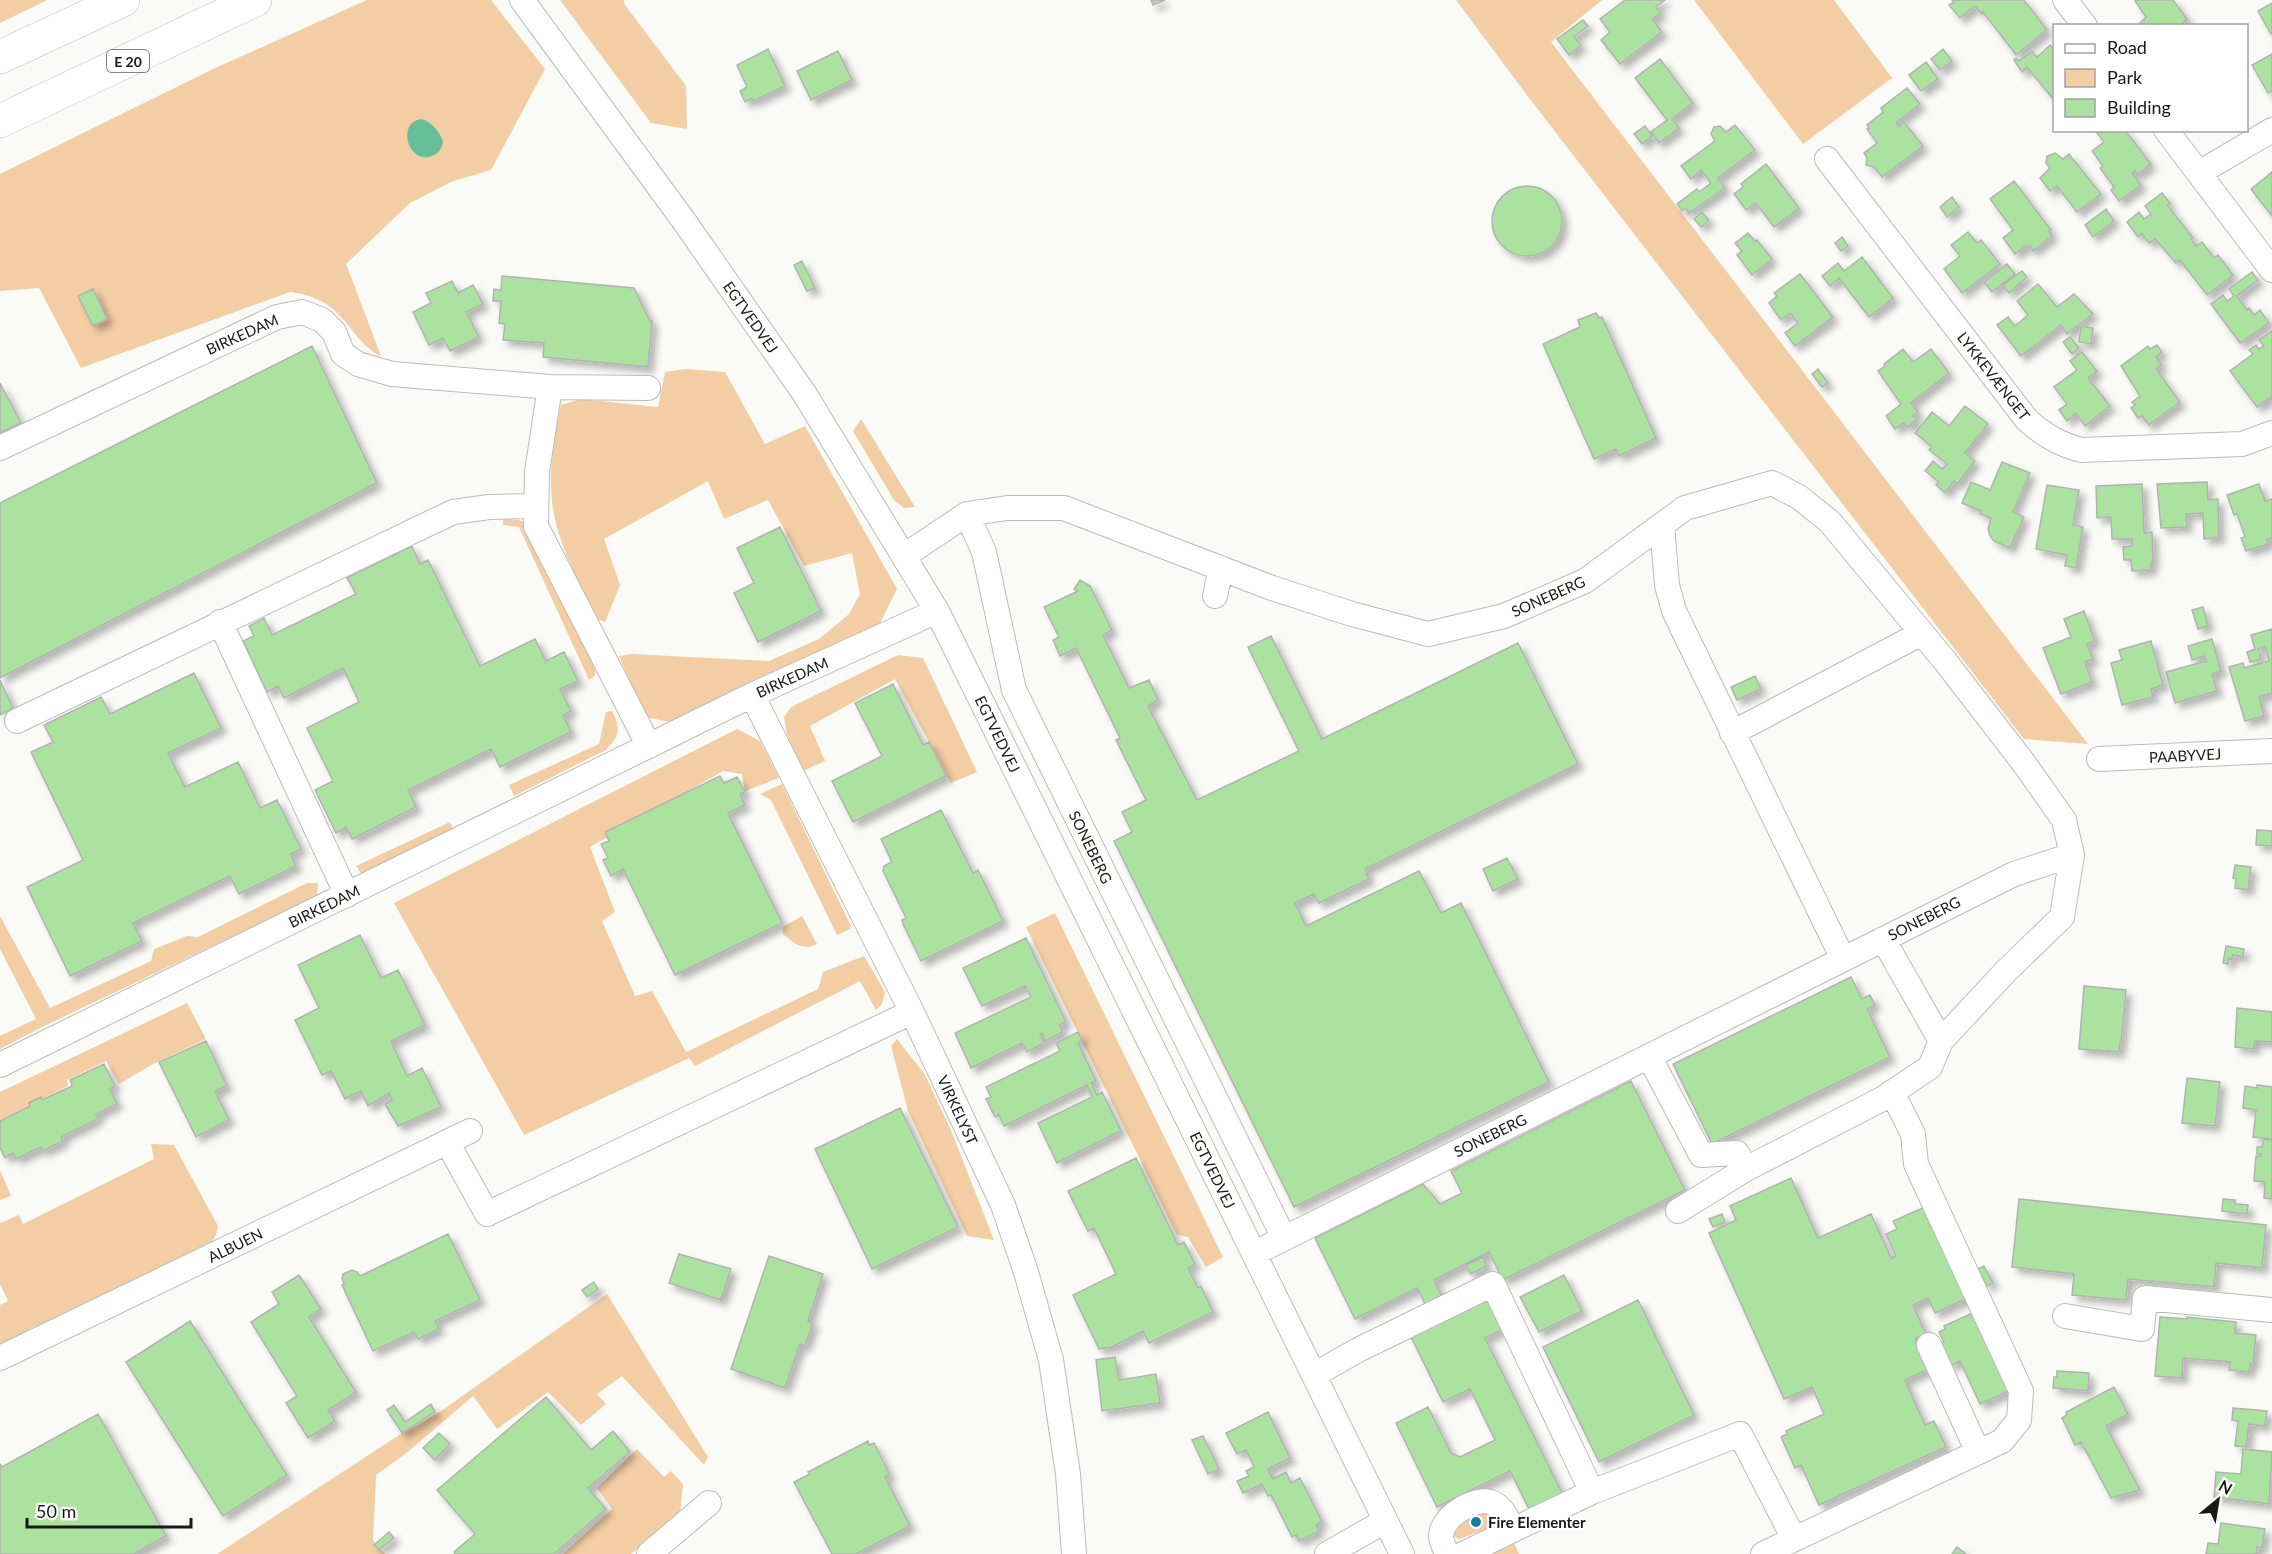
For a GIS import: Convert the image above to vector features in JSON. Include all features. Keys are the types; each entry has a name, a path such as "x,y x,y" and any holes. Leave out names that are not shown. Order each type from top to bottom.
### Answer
{"highway":[{"path":"0,57 123,0"},
{"name":"E 20","path":"0,122 255,0"}],"street":[{"name":"EGTVEDVEJ","path":"522,0 684,221 804,393 937,611 1402,1554"},
{"path":"2065,0 2083,24"},
{"path":"2199,173 2272,130"},
{"path":"2168,132 2272,270"},
{"name":"LYKKEVÆNGET","path":"1827,159 2027,420 2042,434 2061,444 2081,450 2242,444 2272,433"},
{"name":"BIRKEDAM","path":"0,448 277,316 302,312 322,320 334,332 343,354 358,364 392,374 550,387 648,388"},
{"path":"550,387 537,472 536,526 648,746"},
{"name":"SONEBERG","path":"904,556 967,514 1007,507 1064,508 1272,588 1352,614 1428,634 1504,616 1586,581 1685,508 1772,483 1799,497 1830,522 1922,633 2023,762 2064,820 2072,855 2013,874 1284,1238 1014,690 984,552 967,514"},
{"path":"17,721 453,512 489,507 536,506"},
{"path":"1662,525 1667,585 1674,611 1843,959"},
{"path":"1215,596 1221,568"},
{"name":"BIRKEDAM","path":"0,1065 752,695 937,611"},
{"path":"220,622 347,895"},
{"path":"1732,733 1922,633"},
{"name":"VIRKELYST","path":"752,695 912,1012 1003,1205 1026,1272 1051,1360 1068,1474 1074,1554"},
{"name":"PAABYVEJ","path":"2099,759 2272,751"},
{"path":"1678,1211 1746,1169 1892,1092 1930,1067 1941,1041 2006,971 2062,917 2072,855"},
{"path":"1099,940 1129,924"},
{"path":"1884,939 1941,1041"},
{"path":"447,1142 488,1214 912,1012"},
{"path":"1649,1056 1701,1155 1737,1153 1746,1169"},
{"path":"1763,1554 2002,1441 2019,1420 2021,1391 1916,1164 1913,1134 1892,1092"},
{"name":"ALBUEN","path":"0,1358 470,1131"},
{"path":"1255,1253 1284,1238"},
{"path":"1314,1375 1358,1350 1493,1284 1592,1492"},
{"path":"2065,1316 2142,1329 2145,1298 2272,1310"},
{"path":"1929,1345 1977,1452"},
{"path":"1463,1554 1592,1492 1740,1434 1794,1539"},
{"path":"1447,1554 1441,1536 1445,1523 1457,1511 1474,1503 1490,1501 1502,1510 1513,1530"},
{"path":"649,1554 709,1503"},
{"path":"1327,1554 1385,1521"}],"green space":[{"path":"0,0 47,0 0,23"},
{"path":"367,0 491,0 545,69 491,170 453,181 410,203 346,264 381,356 367,347 332,308 309,296 290,292 81,368 39,288 0,291 0,174 213,69"},
{"path":"560,0 624,0 625,5 686,86 687,129 651,123"},
{"path":"1456,0 1602,0 1551,42 2088,744 2024,739"},
{"path":"1694,0 1834,0 1892,78 1803,144"},
{"path":"686,369 725,372 765,444 805,426 897,589 880,623 670,722 645,717 619,656 632,654 769,661 819,639 849,614 860,594 852,553 804,566 768,500 724,519 708,481 604,539 620,585 605,622 595,618 564,547 552,504 552,455 561,405 581,399 658,407 665,372"},
{"path":"861,419 915,507 904,508 894,500 853,431"},
{"path":"503,519 519,520 529,525 595,669 595,676 589,680 519,527 503,525"},
{"path":"898,655 923,658 977,772 951,783 895,679 810,726 825,761 803,771 787,734 784,717 791,707"},
{"path":"612,711 618,732 606,750 514,796 509,785 599,744 606,712"},
{"path":"737,729 760,741 779,778 745,791 742,774 723,771 590,847 615,912 602,921 635,996 652,991 686,1052 818,989 823,972 864,956 885,992 882,1004 876,1010 860,981 695,1066 689,1058 524,1135 394,903"},
{"path":"782,784 851,926 850,929 837,935 771,800 760,794"},
{"path":"450,822 454,831 361,873 356,866"},
{"path":"307,883 318,883 317,896 0,1049 0,1036 36,1019 0,949 0,916 50,1008 151,961 154,949 187,936 198,937"},
{"path":"1055,913 1223,1257 1206,1267 1188,1237 1177,1235 1026,927"},
{"path":"802,916 817,944 803,947 783,934 783,927"},
{"path":"187,1003 206,1039 153,1064 119,1084 106,1061 67,1080 68,1086 0,1120 0,1092"},
{"path":"897,1039 924,1073 950,1128 994,1240 967,1236 908,1111 891,1046"},
{"path":"151,1144 174,1145 218,1226 216,1235 209,1246 39,1329 35,1326 0,1348 0,1305 8,1301 0,1284 0,1223 19,1215 23,1224 154,1159"},
{"path":"0,1170 11,1196 0,1200"},
{"path":"607,1294 708,1457 704,1465 622,1376 597,1394 606,1404 581,1425 548,1392 497,1429 473,1396 409,1451 376,1475 373,1540 385,1554 217,1554 396,1437 441,1411"},
{"path":"637,1449 664,1477 671,1471 683,1484 680,1513 631,1554 563,1554 612,1509 597,1488"},
{"path":"1481,1508 1492,1516 1492,1527 1459,1539 1451,1535 1454,1520"},
{"path":"1514,1543 1519,1554 1487,1554"}],"shaded area":[{"path":"421,119 434,127 443,141 440,150 432,156 417,155 408,142 409,128 413,122"}],"building":[{"path":"1151,0 1165,0 1153,5"},
{"path":"1625,0 1665,0 1656,7 1661,13 1652,19 1662,32 1620,64 1601,40 1610,32 1600,19"},
{"path":"1952,0 2024,0 2047,30 2016,55 1983,12 1981,13 1975,6 1960,18 1949,5 1954,2"},
{"path":"2173,0 2187,19 2182,24 2139,24 2146,17 2135,1"},
{"path":"2272,3 2272,33 2271,34 2258,11"},
{"path":"1583,20 1588,26 1574,37 1581,45 1569,55 1557,39"},
{"path":"2050,45 2053,49 2052,98 2027,67 2022,72 2014,60 2016,58 2019,61 2032,51 2037,57"},
{"path":"768,49 785,86 753,101 752,98 745,102 740,91 747,87 737,65"},
{"path":"1943,49 1952,61 1940,70 1931,59"},
{"path":"838,51 852,80 811,100 797,71"},
{"path":"2272,54 2272,91 2268,93 2252,65"},
{"path":"1660,59 1693,103 1672,119 1679,128 1659,143 1651,132 1667,120 1635,78"},
{"path":"1926,62 1938,79 1921,91 1909,75"},
{"path":"1907,88 1920,104 1896,123 1899,126 1904,122 1923,146 1882,177 1874,167 1866,165 1867,158 1864,153 1877,143 1867,129 1869,128 1867,125 1883,112 1881,108"},
{"path":"1735,125 1755,150 1718,178 1725,188 1689,213 1686,208 1682,211 1677,204 1697,189 1699,192 1711,183 1701,170 1691,179 1681,166 1715,141 1711,134 1714,127 1720,126 1726,132"},
{"path":"1645,126 1652,136 1642,144 1634,134"},
{"path":"2096,132 2127,132 2151,164 2138,174 2135,171 2132,173 2141,185 2119,201 2111,190 2114,187 2100,168 2103,166 2092,151 2104,142"},
{"path":"2055,153 2063,159 2069,154 2101,194 2077,212 2057,186 2050,191 2040,178 2050,168 2046,163 2047,156"},
{"path":"1766,164 1799,208 1774,227 1756,203 1746,210 1734,194 1743,187 1741,184"},
{"path":"2272,172 2272,216 2251,189"},
{"path":"2014,181 2051,230 2049,231 2052,236 2033,251 2030,246 2027,248 2026,246 2015,254 2003,238 2013,230 1990,199"},
{"path":"1527,186 1540,189 1552,196 1559,208 1562,221 1559,234 1552,246 1540,253 1527,256 1514,253 1502,246 1495,234 1492,221 1495,208 1502,196 1514,189"},
{"path":"2162,193 2170,203 2167,205 2193,238 2191,239 2196,246 2202,242 2214,258 2218,255 2233,275 2207,295 2180,260 2176,263 2155,239 2149,243 2142,234 2138,237 2127,222 2139,212 2144,219 2151,214 2145,206"},
{"path":"1952,197 1959,207 1947,217 1940,207"},
{"path":"2106,209 2114,221 2093,237 2085,225"},
{"path":"1702,212 1709,220 1701,227 1694,219"},
{"path":"1968,232 1977,243 1981,240 2000,264 1962,293 1944,269 1960,256 1951,245"},
{"path":"1748,233 1755,241 1757,240 1772,259 1752,275 1737,255 1742,251 1735,243"},
{"path":"1842,237 1848,246 1841,251 1835,243"},
{"path":"1862,257 1893,298 1869,317 1839,278 1830,286 1822,276 1838,263 1844,271"},
{"path":"802,261 815,288 807,291 794,265"},
{"path":"2007,264 2015,274 1992,292 1984,282"},
{"path":"2022,271 2027,277 2009,293 2003,285"},
{"path":"2252,272 2258,280 2237,296 2247,310 2249,308 2254,315 2260,310 2269,323 2240,343 2211,304 2223,295 2227,301 2234,296 2229,289"},
{"path":"1800,274 1833,317 1795,346 1785,333 1798,323 1790,313 1781,320 1769,303 1777,296 1774,293"},
{"path":"502,276 634,288 652,321 648,367 543,357 544,343 503,340 505,324 499,323 501,301 493,301 494,289 501,290"},
{"path":"452,281 458,293 473,285 483,304 466,312 479,337 450,351 443,338 429,345 413,312 431,303 426,293"},
{"path":"2038,284 2057,307 2074,294 2093,314 2067,334 2061,325 2021,356 1997,325 2008,317 2015,326 2028,315 2017,301"},
{"path":"93,289 107,319 93,326 78,296"},
{"path":"1596,313 1599,318 1602,317 1656,438 1619,456 1616,449 1594,459 1543,344 1580,327 1578,320"},
{"path":"2081,326 2093,328 2091,344 2079,342"},
{"path":"2272,331 2272,396 2257,407 2230,371 2253,354 2249,350 2256,345 2259,349 2264,346 2259,340"},
{"path":"2070,337 2079,348 2072,354 2063,342"},
{"path":"2157,345 2162,352 2156,357 2162,365 2156,369 2180,402 2149,425 2142,416 2138,418 2131,408 2135,405 2132,402 2140,396 2121,366 2148,346 2150,349"},
{"path":"312,346 377,483 0,678 0,503"},
{"path":"1903,349 1913,362 1931,349 1949,373 1911,403 1918,412 1913,416 1917,419 1908,427 1903,423 1895,429 1886,416 1901,404 1878,371"},
{"path":"2082,352 2097,371 2088,378 2110,406 2085,426 2076,413 2067,421 2059,410 2067,404 2054,387 2077,370 2070,361"},
{"path":"1818,369 1828,383 1822,387 1812,374"},
{"path":"0,383 21,423 0,433"},
{"path":"1965,406 1988,424 1965,453 1975,461 1957,484 1954,481 1945,493 1936,485 1939,482 1925,471 1933,461 1942,469 1947,464 1929,450 1932,447 1915,433 1932,412 1949,426"},
{"path":"2002,462 2030,473 2013,512 2024,517 2010,548 1994,541 1990,536 1988,529 1991,518 1962,503 1971,482 1990,490"},
{"path":"2207,482 2208,500 2218,499 2219,538 2204,539 2203,513 2186,514 2187,527 2161,528 2157,484"},
{"path":"2142,484 2144,533 2152,532 2153,562 2151,562 2151,570 2132,571 2131,560 2124,560 2123,547 2132,546 2132,539 2112,539 2111,517 2097,518 2096,486"},
{"path":"2259,484 2265,501 2272,499 2272,538 2267,540 2268,544 2246,551 2241,538 2245,537 2227,495"},
{"path":"2047,485 2079,490 2073,525 2083,527 2076,568 2065,566 2067,555 2036,549"},
{"path":"780,527 821,611 758,642 734,593 754,583 737,548"},
{"path":"412,546 420,564 428,560 480,666 535,639 546,661 564,652 578,681 560,689 571,711 563,715 571,732 500,767 491,749 408,790 416,807 352,839 346,827 336,833 315,790 333,781 307,728 359,702 343,668 284,698 278,686 267,692 243,641 254,636 249,626 264,618 272,635 356,594 347,578"},
{"path":"1080,580 1090,586 1112,630 1103,635 1129,688 1149,680 1158,700 1148,706 1197,800 1299,751 1248,647 1271,636 1322,739 1518,643 1578,764 1365,869 1369,879 1319,903 1314,894 1295,903 1306,926 1419,871 1441,913 1461,903 1549,1082 1294,1207 1114,841 1132,832 1122,812 1146,800 1116,740 1120,738 1076,648 1060,656 1053,640 1059,637 1044,607 1078,591 1074,589"},
{"path":"2203,607 2208,626 2198,629 2192,610"},
{"path":"2084,611 2095,641 2087,644 2093,659 2085,662 2092,682 2061,694 2043,648 2071,637 2064,619"},
{"path":"2272,629 2272,693 2259,697 2264,716 2245,721 2229,667 2243,663 2244,668 2269,661 2265,646 2258,649 2261,659 2250,662 2247,652 2255,649 2251,635"},
{"path":"2212,639 2221,671 2212,674 2217,691 2175,703 2166,672 2206,661 2204,656 2192,660 2188,646"},
{"path":"2151,641 2163,685 2151,689 2153,697 2122,705 2111,663 2122,660 2119,650"},
{"path":"194,673 221,728 168,753 185,787 238,762 260,808 277,800 301,849 291,854 296,866 239,894 230,876 133,923 142,941 70,976 27,887 83,860 31,752 53,742 44,725 101,697 110,714"},
{"path":"1755,676 1761,689 1737,700 1731,687"},
{"path":"0,680 13,708 0,715"},
{"path":"893,684 923,745 929,742 946,776 853,822 832,781 882,756 855,703"},
{"path":"720,776 724,783 737,777 745,792 740,794 745,805 728,813 782,923 675,975 623,869 611,876 603,860 608,858 601,844 609,841 605,832"},
{"path":"941,810 973,873 978,870 1003,921 921,961 903,924 902,920 906,918 883,871 884,866 892,862 881,839"},
{"path":"2257,830 2272,831 2272,846 2256,845"},
{"path":"1507,858 1518,879 1493,891 1483,869"},
{"path":"2235,865 2251,867 2248,890 2235,888 2236,879 2233,878"},
{"path":"360,935 381,978 398,970 425,1025 391,1041 407,1076 422,1068 441,1107 398,1126 385,1104 392,1100 389,1093 368,1106 361,1091 345,1099 331,1071 322,1075 295,1020 319,1008 298,965"},
{"path":"1026,938 1066,1022 1059,1025 1063,1032 1045,1041 1042,1033 1040,1034 1044,1043 1027,1052 1022,1043 971,1068 955,1033 1031,997 1025,986 982,1006 963,968"},
{"path":"2226,946 2244,949 2243,957 2233,955 2232,959 2229,958 2228,964 2223,963"},
{"path":"1851,977 1862,999 1870,995 1875,1005 1867,1009 1890,1057 1712,1144 1673,1064"},
{"path":"2084,986 2126,990 2119,1052 2079,1049"},
{"path":"2237,1008 2272,1012 2272,1042 2255,1041 2254,1049 2235,1047"},
{"path":"1078,1032 1082,1041 1078,1043 1096,1081 1091,1083 1097,1095 1102,1092 1121,1131 1057,1163 1038,1123 1092,1097 1087,1085 1004,1126 999,1115 995,1117 986,1099 991,1097 986,1087 1060,1051 1056,1043"},
{"path":"206,1041 227,1086 215,1091 229,1120 196,1137 159,1062"},
{"path":"104,1064 115,1086 110,1089 117,1104 96,1114 98,1119 61,1137 63,1141 43,1151 41,1147 16,1159 13,1153 5,1158 0,1148 0,1121 30,1106 29,1103 41,1097 42,1100 72,1086 70,1080"},
{"path":"2187,1078 2220,1082 2215,1126 2182,1123"},
{"path":"1631,1081 1685,1190 1503,1280 1489,1252 1434,1280 1443,1298 1426,1306 1417,1288 1355,1319 1315,1238 1423,1184 1440,1204 1462,1193 1451,1171"},
{"path":"2257,1085 2272,1087 2272,1139 2253,1137 2256,1110 2243,1108 2245,1086 2257,1088"},
{"path":"900,1108 958,1227 872,1269 815,1149"},
{"path":"2264,1139 2272,1140 2272,1199 2264,1198 2265,1182 2254,1181 2256,1156 2261,1156 2257,1154 2257,1147 2262,1147"},
{"path":"1136,1158 1178,1245 1184,1242 1195,1264 1188,1268 1198,1288 1201,1286 1213,1312 1149,1343 1143,1331 1112,1347 1099,1349 1073,1295 1116,1274 1094,1228 1088,1231 1068,1191"},
{"path":"1791,1178 1818,1238 1871,1214 1891,1258 1896,1256 1886,1234 1897,1229 1893,1221 1927,1206 1968,1298 1935,1313 1928,1298 1913,1305 1926,1334 1915,1339 1929,1369 1905,1380 1925,1425 1934,1421 1946,1447 1819,1505 1801,1465 1795,1468 1781,1437 1787,1434 1786,1431 1824,1414 1812,1387 1784,1399 1709,1233 1736,1220 1730,1206"},
{"path":"2019,1199 2266,1225 2262,1268 2216,1263 2214,1287 2128,1279 2126,1300 2072,1295 2074,1274 2012,1267"},
{"path":"2223,1199 2235,1200 2235,1204 2248,1205 2247,1214 2222,1211"},
{"path":"1722,1214 1725,1222 1713,1227 1709,1219"},
{"path":"448,1234 480,1300 435,1321 439,1329 418,1339 414,1332 373,1351 342,1285 344,1284 343,1274 352,1270 360,1276"},
{"path":"679,1254 731,1269 721,1300 669,1283"},
{"path":"769,1256 823,1274 808,1321 813,1323 805,1346 800,1344 785,1388 731,1369"},
{"path":"1483,1257 1487,1266 1471,1274 1466,1265"},
{"path":"1984,1266 1993,1283 1987,1286 1978,1269"},
{"path":"299,1275 321,1309 309,1317 356,1392 328,1410 335,1421 308,1438 286,1403 297,1396 251,1322 279,1304 272,1292"},
{"path":"1564,1275 1582,1311 1539,1332 1520,1297"},
{"path":"594,1282 598,1289 587,1297 582,1290"},
{"path":"1487,1300 1502,1330 1485,1338 1564,1497 1531,1513 1510,1471 1437,1507 1396,1423 1428,1407 1451,1453 1460,1457 1495,1440 1470,1389 1443,1402 1411,1337"},
{"path":"1638,1300 1694,1415 1599,1462 1543,1347"},
{"path":"1975,1312 2011,1390 1980,1404 1960,1361 1950,1366 1940,1343 1944,1342 1939,1332 1945,1329 1944,1326"},
{"path":"2160,1317 2236,1322 2235,1333 2256,1335 2253,1364 2250,1364 2249,1372 2229,1370 2230,1362 2183,1358 2182,1378 2155,1376"},
{"path":"190,1321 287,1475 223,1516 126,1362"},
{"path":"1115,1357 1119,1380 1156,1374 1160,1403 1102,1411 1096,1360"},
{"path":"2057,1371 2089,1373 2088,1391 2053,1388"},
{"path":"2114,1387 2128,1414 2106,1426 2140,1490 2111,1498 2081,1442 2075,1445 2062,1418 2067,1415 2066,1412"},
{"path":"546,1397 591,1450 613,1431 630,1452 588,1488 606,1509 554,1554 455,1554 454,1552 475,1534 437,1490"},
{"path":"431,1404 435,1412 402,1433 387,1410 394,1405 405,1422"},
{"path":"2233,1408 2267,1411 2265,1426 2249,1424 2246,1447 2235,1446 2238,1421 2232,1420"},
{"path":"1268,1412 1290,1458 1268,1469 1273,1479 1286,1472 1291,1483 1300,1478 1322,1522 1316,1525 1319,1531 1299,1541 1296,1535 1292,1537 1271,1495 1268,1496 1262,1484 1243,1493 1237,1481 1249,1476 1246,1471 1254,1467 1246,1450 1237,1454 1226,1433"},
{"path":"98,1414 166,1536 134,1554 0,1554 0,1464 2,1467"},
{"path":"439,1433 450,1444 435,1460 423,1448"},
{"path":"1203,1436 1219,1469 1208,1474 1192,1440"},
{"path":"868,1441 869,1445 874,1443 890,1475 885,1477 910,1526 856,1554 832,1554 794,1482 810,1474 808,1472"},
{"path":"2243,1449 2272,1452 2269,1504 2214,1497 2216,1472 2241,1474"},
{"path":"2221,1523 2265,1529 2262,1548 2257,1547 2256,1554 2206,1554 2208,1543 2218,1544"},
{"path":"389,1532 394,1538 379,1550 374,1545"},
{"path":"1957,1547 1966,1554 1952,1554"}],"place":[{"name":"Fire Elementer","path":"1476,1522"}]}
